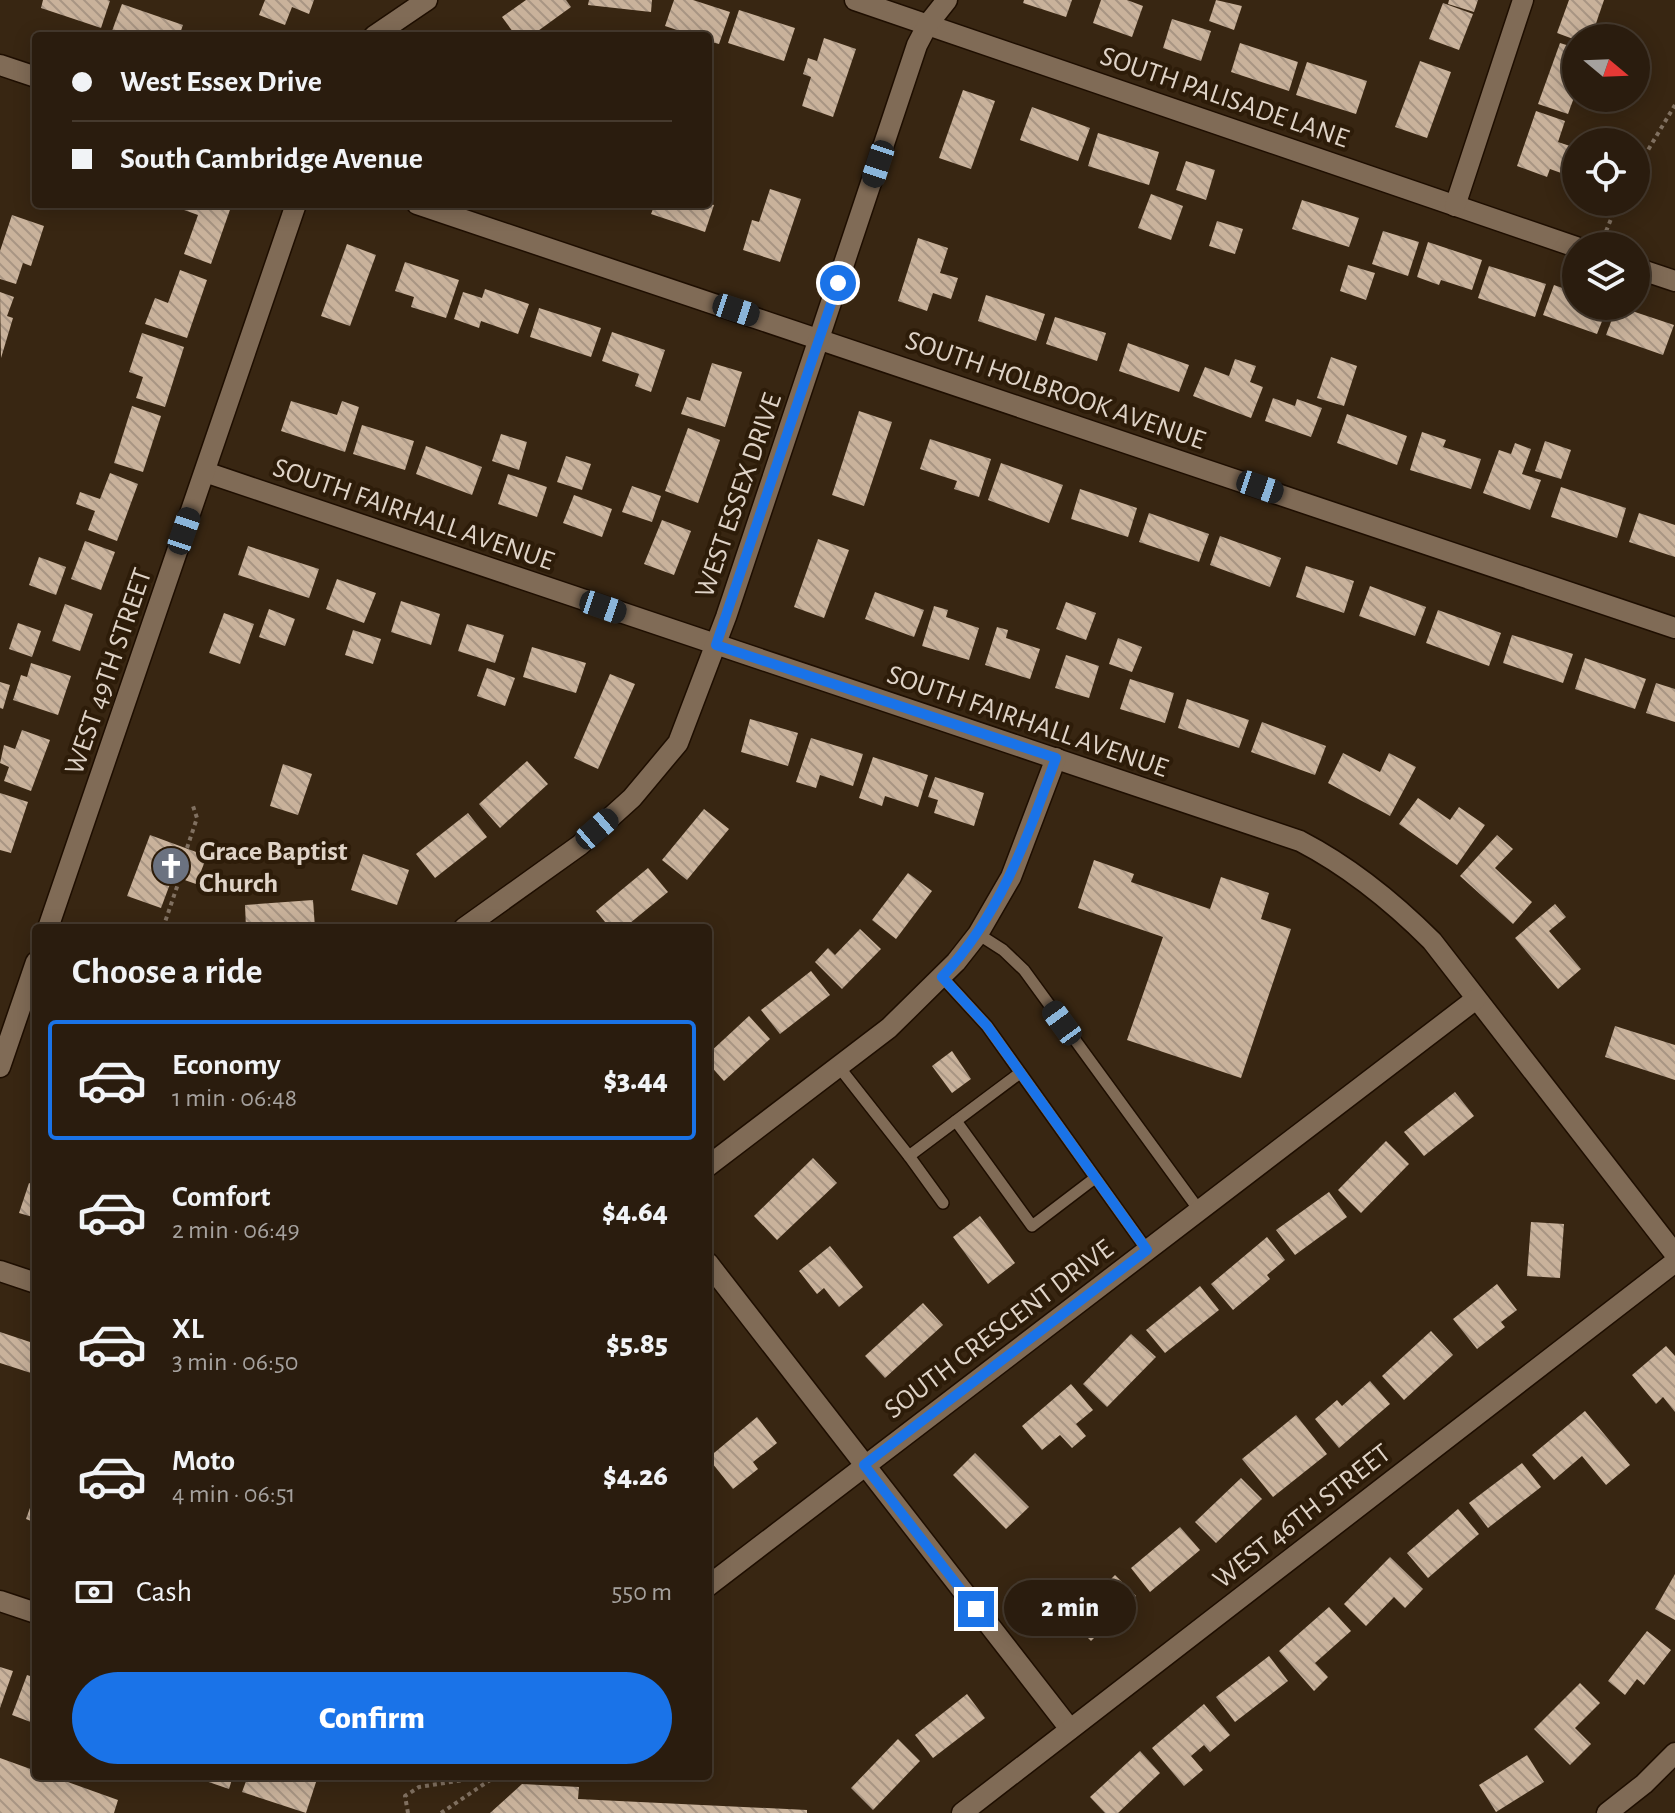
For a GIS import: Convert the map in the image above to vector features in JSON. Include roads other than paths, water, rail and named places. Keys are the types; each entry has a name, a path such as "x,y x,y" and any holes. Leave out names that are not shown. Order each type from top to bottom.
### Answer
{"street":[{"path":"380,32 427,0"},
{"name":"SOUTH PALISADE LANE","path":"855,0 1562,242"},
{"name":"WEST ESSEX DRIVE","path":"470,924 580,845 632,798 678,743 716,645 917,45 928,24 947,0"},
{"path":"1455,206 1523,0"},
{"path":"0,65 32,76"},
{"name":"WEST 49TH STREET","path":"49,924 295,208"},
{"name":"SOUTH HOLBROOK AVENUE","path":"429,208 1675,628"},
{"path":"1650,273 1675,281"},
{"name":"SOUTH FAIRHALL AVENUE","path":"205,472 1300,841 1327,855 1390,899 1432,941 1675,1254"},
{"path":"712,1163 889,1028 942,977 978,934 1011,877 1056,758"},
{"path":"0,1067 32,974"},
{"name":"SOUTH CRESCENT DRIVE","path":"712,1583 1476,999"},
{"path":"1675,1228 1675,1245"},
{"name":"WEST 46TH STREET","path":"962,1813 1675,1262"},
{"path":"712,1268 1070,1729"},
{"path":"0,1271 32,1282"},
{"path":"0,1601 32,1612"},
{"path":"1607,1813 1644,1784 1675,1753"}],"lane":[{"path":"978,934 1003,950 1024,970 1199,1210"},
{"path":"942,977 987,1026 1147,1250"},
{"path":"839,1067 943,1203"},
{"path":"909,1156 1020,1073"},
{"path":"956,1121 1032,1226 1095,1178"}],"place":[{"name":"Grace Baptist Church","path":"171,866"}]}
